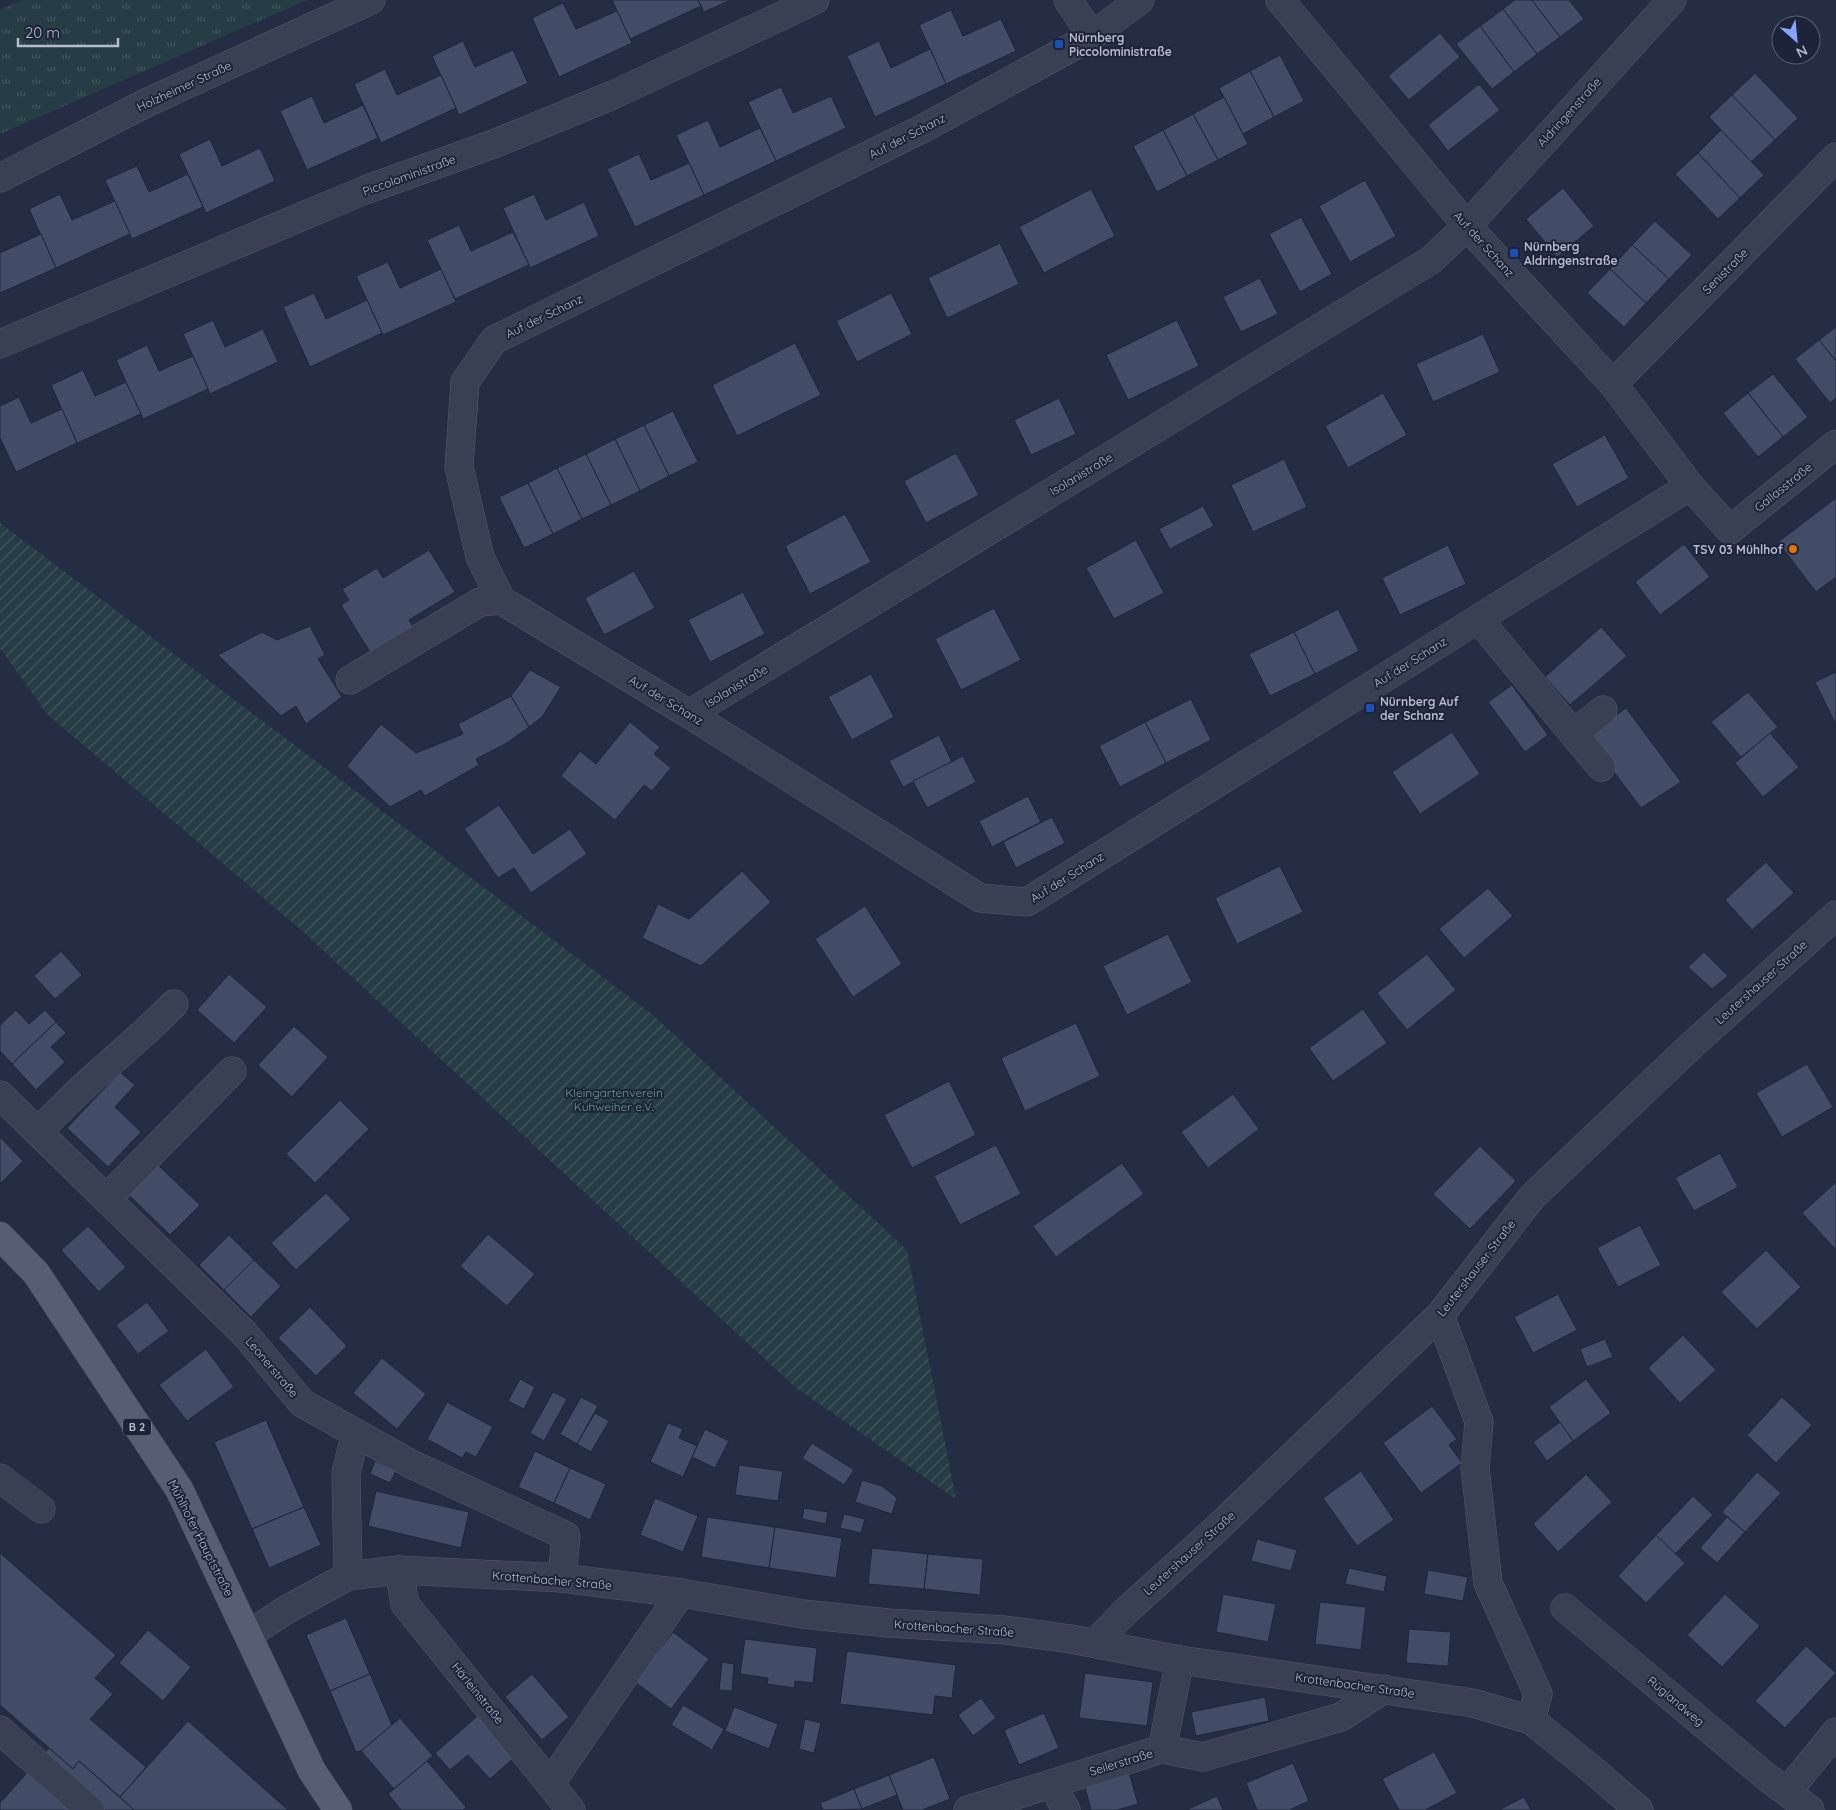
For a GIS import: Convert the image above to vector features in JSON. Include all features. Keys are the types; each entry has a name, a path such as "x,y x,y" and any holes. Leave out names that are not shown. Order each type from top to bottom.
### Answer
{"main road":[{"name":"Mühlhofer Hauptstraße","path":"0,1236 36,1273 178,1489 312,1771 337,1810"}],"street":[{"name":"Holzheimer Straße","path":"0,178 146,103 371,0"},
{"name":"Piccoloministraße","path":"0,344 365,190 496,143 613,95 815,0"},
{"path":"1068,0 1092,36"},
{"name":"Auf der Schanz","path":"1140,0 1092,36 924,128 494,340 465,382 459,467 480,557 501,600 690,714 980,898 1027,902 1690,486"},
{"name":"Auf der Schanz","path":"1280,0 1467,226 1613,384 1690,486 1730,530"},
{"name":"Aldringenstraße","path":"1467,226 1672,0"},
{"name":"Senistraße","path":"1613,384 1836,157"},
{"name":"Isolanistraße","path":"690,714 1431,260 1467,226"},
{"name":"Gallasstraße","path":"1730,530 1836,444"},
{"path":"350,680 480,602 501,600"},
{"path":"1478,619 1601,767"},
{"path":"1574,734 1603,710"},
{"name":"Leutershauser Straße","path":"1095,1644 1126,1611 1213,1532 1440,1314 1532,1197 1692,1045 1836,915"},
{"path":"39,1132 56,1113 174,1004"},
{"path":"107,1198 232,1071"},
{"name":"Leonerstraße","path":"0,1095 246,1334 302,1403 411,1464 566,1536 562,1578"},
{"path":"1440,1314 1479,1422 1475,1468 1488,1583 1538,1694 1531,1720"},
{"path":"348,1576 346,1472 356,1433"},
{"path":"0,1478 41,1509"},
{"name":"Krottenbacher Straße","path":"248,1634 286,1610 348,1576 399,1570 562,1578 681,1593 803,1614 888,1623 1005,1630 1071,1638 1180,1660 1473,1703 1531,1720 1639,1810"},
{"name":"Härleinstraße","path":"399,1570 405,1604 571,1810"},
{"path":"550,1784 681,1593"},
{"name":"Rüglandweg","path":"1565,1608 1769,1779 1810,1810"},
{"path":"1162,1749 1180,1660"},
{"name":"Seilerstraße","path":"968,1810 1162,1749 1203,1757 1341,1717 1384,1689"},
{"path":"0,1730 90,1810"},
{"path":"1787,1792 1836,1732"},
{"path":"1052,1784 1066,1810"}],"green space":[{"path":"22,0 307,0 0,134 0,10"},
{"name":"Kleingartenverein Kuhweiher e.V.","path":"0,523 653,1015 907,1250 956,1499 795,1387 299,928 47,714 0,648"}],"building":[{"path":"612,0 698,0 701,6 630,39"},
{"path":"698,0 731,0 704,12"},
{"path":"1515,0 1532,0 1560,37 1537,54 1503,9"},
{"path":"1532,0 1569,0 1584,19 1560,37"},
{"path":"563,3 576,29 617,11 632,43 559,77 532,18"},
{"path":"1503,9 1537,54 1514,72 1480,26"},
{"path":"951,10 963,36 1001,19 1016,51 946,84 919,25"},
{"path":"1480,26 1514,72 1492,89 1456,44"},
{"path":"1440,33 1460,57 1409,100 1388,76"},
{"path":"463,41 475,67 513,50 528,83 459,115 432,56"},
{"path":"879,41 891,68 930,49 946,84 875,117 847,56"},
{"path":"1280,55 1304,101 1274,117 1250,71"},
{"path":"385,69 397,95 441,75 456,108 381,143 354,84"},
{"path":"1250,71 1274,117 1243,134 1219,88"},
{"path":"1755,73 1798,118 1775,140 1732,95"},
{"path":"1479,84 1500,110 1448,151 1428,125"},
{"path":"781,87 793,113 831,96 846,128 776,161 748,102"},
{"path":"1732,95 1775,140 1751,162 1709,117"},
{"path":"312,96 324,123 363,105 378,138 307,170 280,111"},
{"path":"1224,97 1248,144 1218,160 1193,114"},
{"path":"1193,114 1218,160 1187,176 1163,130"},
{"path":"708,120 720,147 760,128 776,161 704,195 676,135"},
{"path":"1163,130 1187,176 1157,192 1133,146"},
{"path":"1721,130 1764,175 1740,198 1698,153"},
{"path":"210,139 222,166 260,148 275,181 206,213 179,154"},
{"path":"1698,153 1740,198 1718,219 1675,174"},
{"path":"639,154 651,180 689,163 704,195 635,227 607,169"},
{"path":"137,166 149,192 188,174 203,207 132,239 105,180"},
{"path":"1365,180 1396,236 1350,262 1319,206"},
{"path":"1563,188 1594,226 1557,257 1526,219"},
{"path":"1091,189 1115,236 1044,273 1019,227"},
{"path":"60,194 72,220 115,201 130,234 56,268 29,209"},
{"path":"534,194 546,220 584,202 599,236 530,268 503,208"},
{"path":"1301,217 1332,274 1300,292 1269,234"},
{"path":"1655,221 1692,255 1669,279 1632,245"},
{"path":"459,225 471,251 513,232 529,265 455,299 427,240"},
{"path":"41,234 56,268 0,293 0,253"},
{"path":"1000,243 1019,284 947,318 928,278"},
{"path":"1632,245 1669,279 1646,303 1610,269"},
{"path":"388,262 400,288 441,269 456,302 383,335 356,276"},
{"path":"1610,269 1646,303 1624,327 1587,293"},
{"path":"1260,278 1278,314 1241,332 1223,297"},
{"path":"314,293 326,319 367,300 382,333 310,367 283,307"},
{"path":"891,293 912,334 857,362 836,321"},
{"path":"213,320 225,347 263,329 278,362 210,394 183,334"},
{"path":"1177,320 1199,366 1128,400 1106,355"},
{"path":"1836,327 1836,361 1819,340"},
{"path":"1483,334 1500,372 1433,402 1416,364"},
{"path":"1819,340 1836,361 1836,398 1830,403 1795,359"},
{"path":"795,343 821,395 737,436 712,385"},
{"path":"147,345 159,371 193,356 208,389 143,419 116,360"},
{"path":"83,370 95,396 126,382 141,414 77,443 51,385"},
{"path":"1773,374 1808,417 1783,437 1748,393"},
{"path":"1383,393 1407,435 1348,468 1325,426"},
{"path":"1748,393 1783,437 1758,457 1723,413"},
{"path":"19,397 31,423 62,409 77,443 16,472 0,438 0,406"},
{"path":"1059,398 1076,434 1031,455 1014,420"},
{"path":"673,411 698,462 669,476 644,425"},
{"path":"644,425 669,476 640,491 615,439"},
{"path":"1605,435 1629,478 1577,507 1552,464"},
{"path":"615,439 640,491 611,505 586,454"},
{"path":"956,453 979,495 926,523 904,481"},
{"path":"586,454 611,505 582,519 557,468"},
{"path":"1284,459 1307,507 1253,532 1231,485"},
{"path":"557,468 582,519 553,534 528,483"},
{"path":"528,483 553,534 524,548 499,497"},
{"path":"1836,498 1836,577 1816,592 1778,542"},
{"path":"1203,506 1214,526 1170,549 1159,529"},
{"path":"845,514 871,562 810,594 785,546"},
{"path":"1136,540 1164,593 1114,619 1086,568"},
{"path":"1684,544 1710,577 1660,615 1635,582"},
{"path":"1448,545 1466,584 1400,615 1382,578"},
{"path":"429,550 455,592 409,620 414,628 371,654 341,605 349,600 342,589 377,568 383,578"},
{"path":"634,571 655,608 604,635 585,598"},
{"path":"743,592 765,634 710,662 688,620"},
{"path":"994,608 1021,660 961,690 935,639"},
{"path":"1338,609 1359,651 1315,674 1294,632"},
{"path":"310,626 325,655 318,659 342,697 306,724 296,706 281,716 218,655 262,632 277,640"},
{"path":"1601,627 1627,656 1570,705 1545,677"},
{"path":"1294,632 1315,674 1270,696 1249,654"},
{"path":"530,670 561,687 542,717 529,727 511,696"},
{"path":"1836,672 1836,725 1815,682"},
{"path":"871,674 894,717 852,740 828,697"},
{"path":"1512,685 1548,735 1525,752 1488,702"},
{"path":"1748,692 1778,727 1741,757 1711,722"},
{"path":"511,696 529,727 507,743 476,759 479,765 425,796 421,790 390,807 347,766 381,724 416,753 463,734 458,724"},
{"path":"1191,699 1211,740 1166,763 1145,722"},
{"path":"1626,708 1681,782 1641,808 1587,736"},
{"path":"630,722 660,747 654,754 671,768 652,791 644,785 615,820 561,776 580,751 596,764"},
{"path":"1145,722 1166,763 1120,787 1099,746"},
{"path":"1452,732 1480,774 1420,814 1392,772"},
{"path":"1770,733 1799,767 1763,797 1735,763"},
{"path":"939,735 952,762 903,787 889,761"},
{"path":"963,756 976,782 927,808 913,781"},
{"path":"1028,796 1041,822 992,847 979,821"},
{"path":"499,805 533,854 570,829 587,854 531,893 514,868 498,878 464,829"},
{"path":"1052,817 1065,843 1016,868 1003,842"},
{"path":"1766,862 1794,893 1752,930 1725,900"},
{"path":"1280,866 1303,912 1237,944 1215,898"},
{"path":"742,871 771,902 701,966 642,938 658,904 689,919"},
{"path":"1488,888 1513,916 1464,958 1439,929"},
{"path":"865,906 902,964 853,997 815,939"},
{"path":"1168,934 1192,982 1127,1015 1103,966"},
{"path":"61,951 82,975 55,999 34,976"},
{"path":"1704,952 1728,976 1712,989 1688,967"},
{"path":"1427,954 1456,990 1407,1030 1377,993"},
{"path":"229,974 267,1007 234,1043 197,1010"},
{"path":"1363,1009 1387,1043 1333,1081 1309,1048"},
{"path":"16,1010 29,1024 45,1010 56,1022 12,1064 0,1051 0,1025"},
{"path":"56,1022 66,1033 51,1047 65,1062 36,1090 12,1064"},
{"path":"1076,1023 1100,1076 1025,1111 1001,1058"},
{"path":"294,1026 328,1057 292,1097 258,1065"},
{"path":"1807,1064 1833,1107 1782,1137 1756,1093"},
{"path":"120,1072 135,1085 115,1107 141,1132 108,1167 67,1128"},
{"path":"949,1081 976,1135 912,1168 884,1115"},
{"path":"1233,1094 1259,1129 1208,1168 1181,1132"},
{"path":"340,1100 369,1129 315,1183 286,1154"},
{"path":"0,1137 23,1161 0,1184"},
{"path":"996,1145 1021,1194 960,1225 934,1176"},
{"path":"1480,1146 1516,1181 1470,1229 1433,1194"},
{"path":"1720,1153 1738,1187 1694,1211 1675,1178"},
{"path":"1122,1163 1144,1194 1056,1257 1033,1226"},
{"path":"157,1164 200,1205 170,1235 128,1194"},
{"path":"1836,1182 1836,1250 1802,1213"},
{"path":"326,1193 351,1219 296,1270 271,1243"},
{"path":"1640,1225 1661,1265 1618,1287 1597,1248"},
{"path":"88,1226 126,1267 99,1292 61,1250"},
{"path":"488,1234 535,1274 507,1306 460,1266"},
{"path":"229,1235 254,1260 224,1290 199,1265"},
{"path":"1766,1250 1801,1287 1757,1329 1721,1292"},
{"path":"254,1260 281,1286 251,1317 224,1290"},
{"path":"1558,1294 1577,1330 1533,1353 1514,1317"},
{"path":"147,1302 169,1331 138,1354 116,1325"},
{"path":"310,1307 347,1346 316,1376 278,1338"},
{"path":"1683,1335 1716,1370 1680,1403 1648,1368"},
{"path":"1605,1339 1613,1357 1587,1367 1580,1349"},
{"path":"206,1349 234,1387 187,1421 159,1385"},
{"path":"382,1358 426,1394 397,1429 353,1393"},
{"path":"520,1379 535,1387 524,1409 508,1401"},
{"path":"1586,1379 1611,1413 1573,1441 1549,1407"},
{"path":"553,1392 567,1399 544,1441 530,1433"},
{"path":"581,1397 598,1406 577,1444 560,1434"},
{"path":"1782,1397 1812,1425 1776,1463 1747,1435"},
{"path":"447,1402 493,1427 476,1457 466,1452 462,1458 427,1439"},
{"path":"1432,1406 1457,1439 1449,1445 1462,1463 1421,1493 1383,1443"},
{"path":"595,1413 609,1421 591,1452 577,1444"},
{"path":"266,1420 304,1507 252,1529 214,1442"},
{"path":"1560,1422 1573,1441 1547,1461 1533,1442"},
{"path":"668,1423 683,1429 679,1438 697,1446 683,1477 650,1462"},
{"path":"705,1429 729,1441 715,1468 692,1457"},
{"path":"812,1443 854,1470 844,1485 802,1458"},
{"path":"535,1451 570,1468 554,1503 518,1487"},
{"path":"375,1461 396,1471 390,1483 370,1474"},
{"path":"739,1465 783,1471 778,1501 735,1495"},
{"path":"570,1468 606,1484 590,1520 554,1503"},
{"path":"1361,1471 1394,1520 1357,1546 1323,1498"},
{"path":"1757,1472 1781,1493 1745,1532 1722,1512"},
{"path":"1586,1474 1612,1502 1558,1552 1533,1524"},
{"path":"862,1480 882,1486 897,1498 892,1514 855,1502"},
{"path":"376,1491 469,1512 461,1548 368,1526"},
{"path":"1693,1496 1713,1515 1675,1554 1656,1535"},
{"path":"655,1498 698,1516 683,1552 640,1535"},
{"path":"304,1507 321,1545 269,1568 252,1529"},
{"path":"804,1508 828,1512 826,1524 802,1519"},
{"path":"844,1514 865,1519 861,1533 840,1528"},
{"path":"707,1517 775,1527 769,1568 701,1557"},
{"path":"1727,1517 1745,1532 1717,1563 1700,1548"},
{"path":"775,1527 842,1538 836,1578 769,1568"},
{"path":"1656,1535 1685,1563 1646,1603 1618,1576"},
{"path":"1257,1539 1297,1550 1291,1571 1251,1561"},
{"path":"872,1548 928,1554 924,1589 868,1584"},
{"path":"0,1553 116,1655 95,1678 113,1694 90,1719 146,1767 120,1797 79,1761 73,1769 0,1705"},
{"path":"928,1554 983,1559 980,1595 924,1589"},
{"path":"1349,1568 1387,1576 1384,1592 1345,1584"},
{"path":"1428,1570 1468,1577 1463,1601 1424,1594"},
{"path":"1223,1594 1276,1604 1268,1642 1216,1632"},
{"path":"1725,1594 1760,1626 1722,1667 1687,1635"},
{"path":"1320,1602 1366,1607 1361,1650 1315,1644"},
{"path":"346,1618 370,1674 330,1691 306,1635"},
{"path":"1409,1629 1451,1632 1448,1666 1406,1663"},
{"path":"148,1630 191,1667 163,1701 119,1663"},
{"path":"673,1632 709,1659 671,1709 635,1682"},
{"path":"745,1639 817,1648 813,1683 795,1681 794,1688 767,1684 768,1678 740,1674"},
{"path":"1806,1646 1836,1673 1785,1728 1755,1701"},
{"path":"847,1651 956,1665 952,1698 935,1696 933,1715 840,1704"},
{"path":"722,1662 734,1664 732,1691 719,1690"},
{"path":"1085,1673 1153,1682 1147,1726 1079,1718"},
{"path":"370,1674 392,1725 361,1751 356,1752 330,1691"},
{"path":"532,1674 569,1717 542,1740 505,1697"},
{"path":"1265,1697 1269,1721 1196,1736 1191,1712"},
{"path":"981,1698 996,1718 973,1736 958,1715"},
{"path":"683,1705 724,1729 712,1750 671,1725"},
{"path":"734,1707 778,1724 769,1749 725,1731"},
{"path":"482,1712 518,1754 490,1779 468,1755 450,1770 435,1753"},
{"path":"1044,1713 1059,1748 1019,1765 1004,1730"},
{"path":"400,1718 433,1756 394,1789 361,1751"},
{"path":"805,1719 821,1723 814,1753 799,1749"},
{"path":"188,1721 288,1810 134,1810 120,1797"},
{"path":"49,1748 73,1769 79,1761 134,1810 83,1810 33,1766"},
{"path":"1434,1752 1457,1793 1425,1810 1399,1810 1382,1779"},
{"path":"934,1757 950,1799 922,1810 903,1810 889,1775"},
{"path":"427,1761 466,1807 463,1810 401,1810 388,1794"},
{"path":"1293,1763 1309,1801 1289,1810 1257,1810 1246,1783"},
{"path":"33,1766 83,1810 0,1810 0,1803"},
{"path":"1128,1768 1138,1804 1117,1810 1091,1810 1083,1780"},
{"path":"889,1775 897,1795 862,1809 854,1789"},
{"path":"854,1789 862,1809 823,1810 820,1803"},
{"path":"1217,1796 1223,1810 1186,1810"},
{"path":"1524,1797 1531,1810 1499,1810"}],"place":[{"name":"Nürnberg Piccoloministraße","path":"1059,44"},
{"name":"Nürnberg Aldringenstraße","path":"1514,253"},
{"name":"TSV 03 Mühlhof","path":"1793,549"},
{"name":"Nürnberg Auf der Schanz","path":"1370,708"}]}
